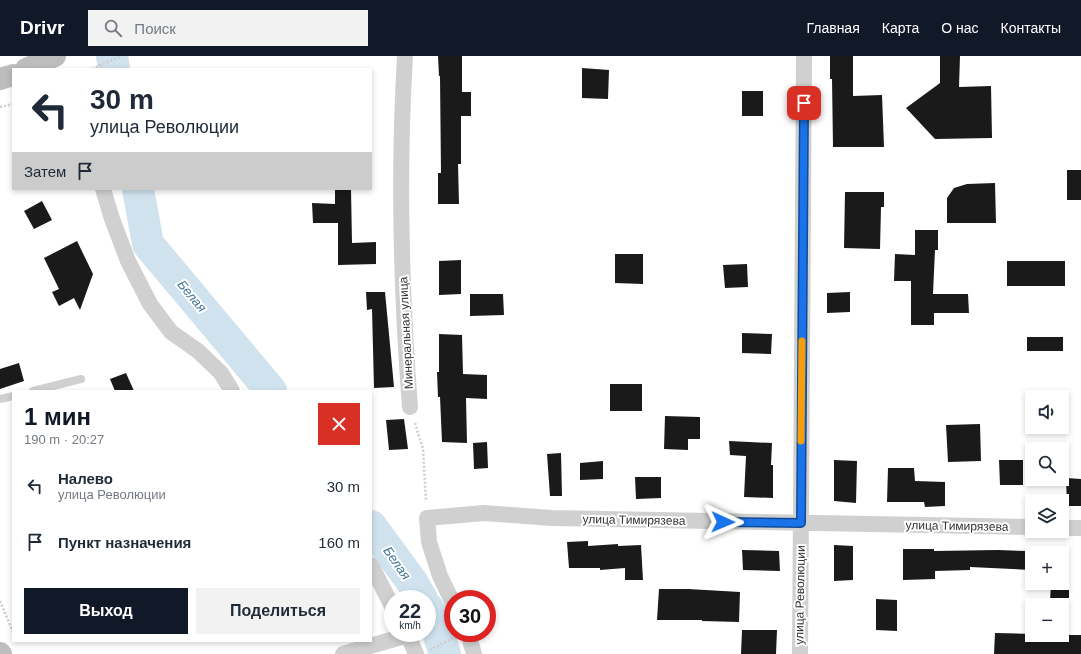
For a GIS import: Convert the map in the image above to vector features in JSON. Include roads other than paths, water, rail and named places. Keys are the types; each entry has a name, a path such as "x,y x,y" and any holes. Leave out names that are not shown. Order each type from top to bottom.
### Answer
{"main road":[{"path":"28,68 55,56"}],"street":[{"name":"Минеральная улица","path":"405,56 401,169 405,341 410,407"},
{"name":"улица Революции","path":"800,654 804,56"},
{"path":"103,190 112,219 128,261 150,304 171,332 198,351 221,373 231,390"},
{"name":"улица Тимирязева","path":"447,590 440,576 429,542 427,518 484,513 552,518 1025,527"},
{"path":"1069,528 1081,528"},
{"path":"372,567 384,590"},
{"path":"343,654 384,641"},
{"path":"414,642 422,652"},
{"path":"466,642 474,654"}],"lane":[{"path":"37,390 81,379"},
{"path":"0,400 12,396"}],"waterway":[{"name":"Белая","path":"112,56 114,68"},
{"name":"Белая","path":"138,190 148,244 270,390"},
{"name":"Белая","path":"372,527 417,590"},
{"name":"Белая","path":"436,627 445,654"}]}
